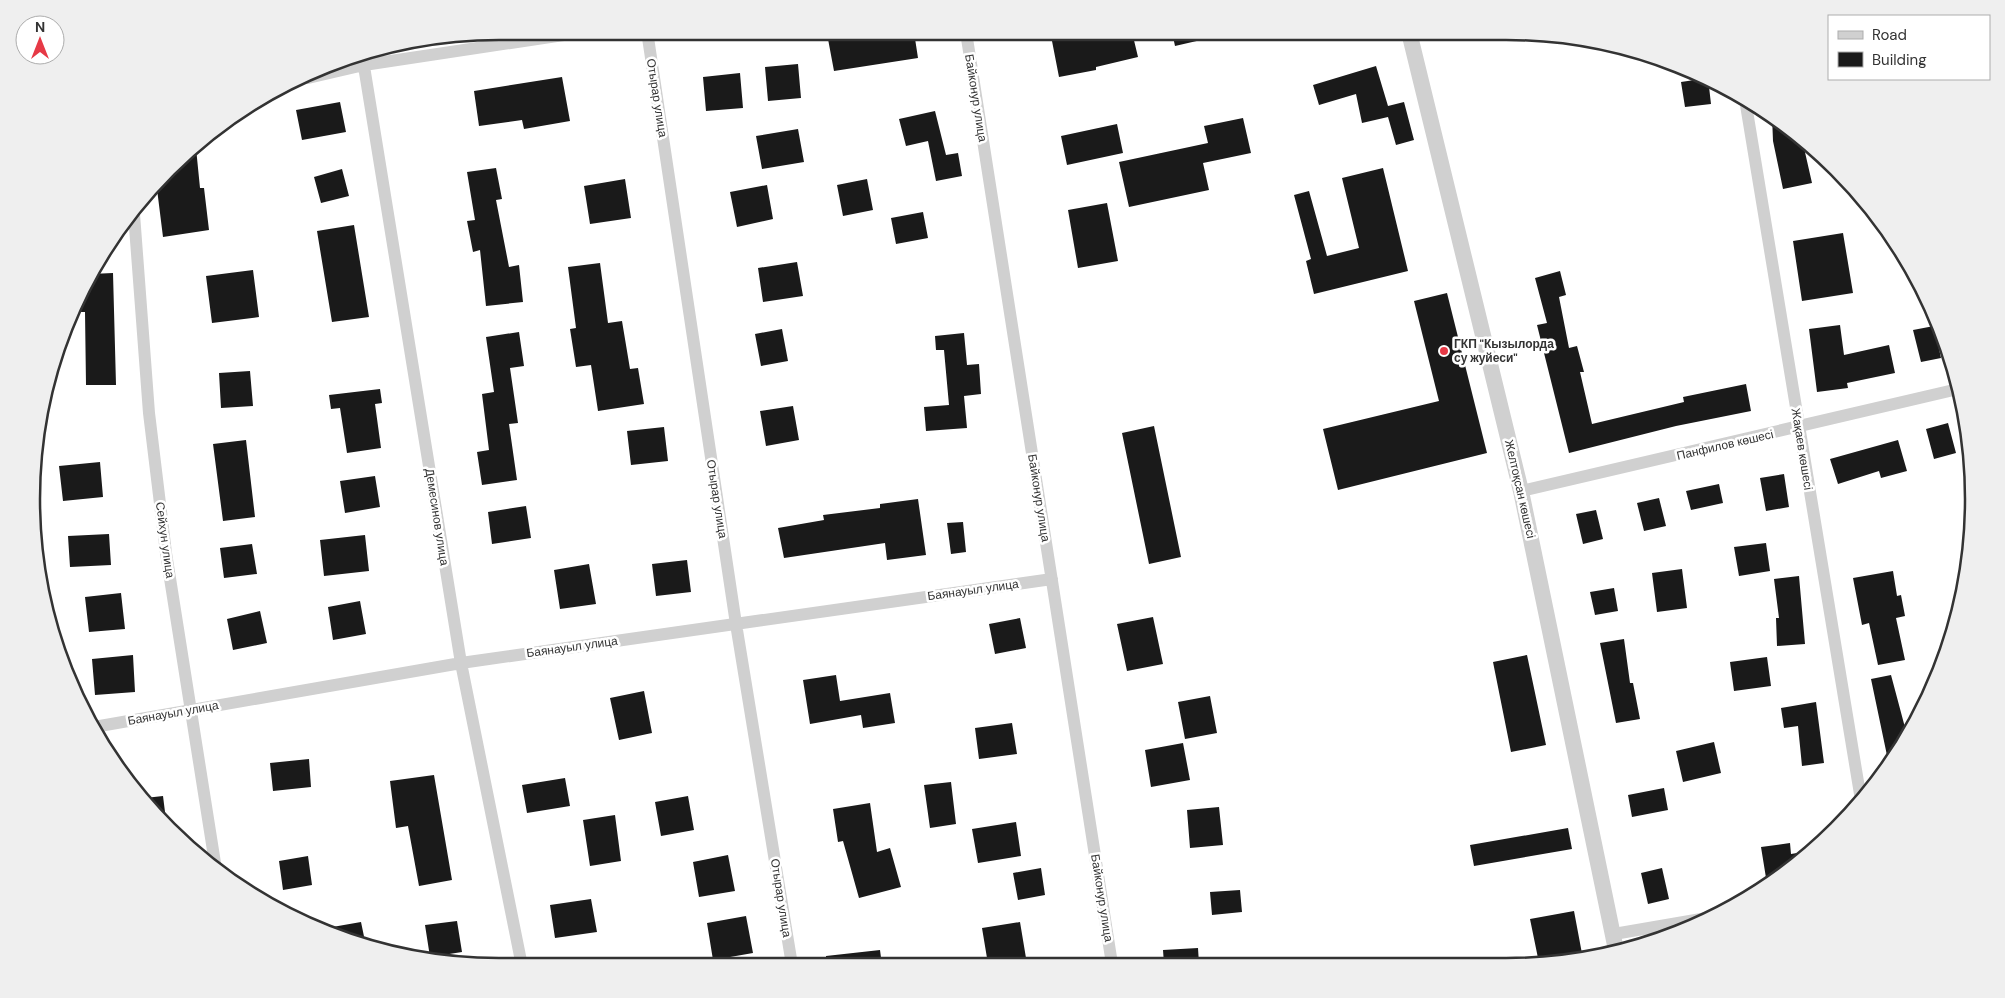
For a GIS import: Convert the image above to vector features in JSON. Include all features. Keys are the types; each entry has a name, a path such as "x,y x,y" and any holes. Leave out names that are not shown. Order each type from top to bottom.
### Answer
{"street":[{"path":"368,59 509,40"},
{"name":"Отырар улица","path":"648,40 736,624 791,958"},
{"name":"Байконур улица","path":"967,40 1111,958"},
{"name":"Желтоқсан көшесі","path":"1411,40 1521,491 1615,942"},
{"name":"Демесинов улица","path":"363,61 461,663 520,958"},
{"name":"Жақаев көшесі","path":"1745,107 1860,791"},
{"name":"Сейхун улица","path":"135,221 149,413 166,553 214,858"},
{"name":"Панфилов көшесі","path":"1521,491 1799,428 1952,391"},
{"name":"Баянауыл улица","path":"100,726 461,663 1052,579"},
{"path":"1615,942 1670,928"}],"building":[{"path":"828,40 915,40 918,58 834,71"},
{"path":"1134,40 1138,57 1096,67 1096,70 1059,77 1052,41"},
{"path":"1174,40 1201,40 1175,46"},
{"path":"798,64 801,98 768,101 765,67"},
{"path":"1376,66 1388,106 1404,102 1414,140 1396,145 1388,117 1362,123 1356,94 1319,105 1313,85"},
{"path":"740,73 743,108 706,111 703,77"},
{"path":"562,77 570,121 524,129 522,120 479,126 474,91"},
{"path":"1694,80 1709,87 1711,104 1685,107 1681,82"},
{"path":"340,102 346,132 302,140 296,110"},
{"path":"935,111 946,155 958,153 962,176 936,181 928,141 906,146 899,119"},
{"path":"1243,118 1251,153 1203,163 1209,190 1129,207 1119,162 1208,143 1204,126"},
{"path":"1117,124 1123,153 1067,165 1061,136"},
{"path":"1772,126 1805,151 1812,183 1783,189 1773,141"},
{"path":"798,129 804,162 762,169 756,136"},
{"path":"197,154 200,188 204,188 209,230 163,237 157,192"},
{"path":"496,168 502,199 496,200 509,267 519,265 523,302 486,306 480,250 473,252 467,221 475,220 467,172"},
{"path":"1383,168 1408,271 1314,294 1306,261 1311,259 1294,195 1309,191 1327,256 1359,248 1342,178"},
{"path":"342,169 349,196 321,203 314,177"},
{"path":"625,179 631,218 590,224 584,186"},
{"path":"867,179 873,210 843,216 837,185"},
{"path":"767,185 773,219 737,227 730,192"},
{"path":"1107,203 1118,261 1078,268 1068,210"},
{"path":"923,212 928,238 896,244 891,218"},
{"path":"354,225 369,317 332,322 317,231"},
{"path":"1843,233 1853,293 1802,301 1793,241"},
{"path":"797,262 803,296 763,302 758,268"},
{"path":"600,263 608,323 622,321 630,369 638,368 644,404 598,411 591,365 576,367 570,329 576,328 568,267"},
{"path":"253,270 259,317 212,323 206,276"},
{"path":"1560,271 1566,295 1559,297 1569,348 1577,346 1584,372 1580,372 1592,424 1684,402 1683,397 1746,384 1751,411 1676,426 1569,453 1537,325 1547,323 1535,278"},
{"path":"113,273 116,385 86,385 85,312 80,312 99,274"},
{"name":"ГКП \"Кызылорда су жуйеси\"","path":"1447,293 1487,453 1338,490 1323,429 1439,401 1414,301"},
{"path":"1840,325 1844,355 1889,345 1895,373 1847,383 1848,388 1817,392 1809,329"},
{"path":"1931,326 1941,358 1921,362 1913,330"},
{"path":"782,329 788,361 761,366 755,334"},
{"path":"519,332 524,366 510,368 518,423 509,424 517,480 482,485 477,452 489,450 482,394 494,392 486,337"},
{"path":"964,333 967,365 979,364 981,394 964,396 967,428 926,431 924,407 949,405 944,350 936,350 935,336"},
{"path":"250,371 253,406 221,408 219,373"},
{"path":"380,389 382,403 375,404 381,448 347,453 340,408 331,409 329,395"},
{"path":"793,406 799,440 766,446 760,411"},
{"path":"1948,423 1956,453 1934,459 1926,429"},
{"path":"1154,426 1181,557 1149,564 1122,433"},
{"path":"664,427 668,461 631,465 627,431"},
{"path":"246,440 255,517 223,521 213,444"},
{"path":"1898,440 1907,471 1881,478 1879,471 1838,484 1830,459"},
{"path":"100,462 103,497 63,501 59,466"},
{"path":"1784,474 1789,507 1766,511 1760,478"},
{"path":"375,476 380,507 345,513 340,481"},
{"path":"1719,484 1723,503 1691,510 1686,491"},
{"path":"1659,498 1666,526 1644,531 1637,503"},
{"path":"918,499 926,555 887,560 885,543 784,558 778,528 824,520 823,515 880,508 880,504"},
{"path":"526,506 531,538 492,544 488,512"},
{"path":"1596,510 1603,539 1583,544 1576,514"},
{"path":"963,522 966,552 951,554 947,523"},
{"path":"109,534 111,565 70,567 68,536"},
{"path":"365,535 369,571 324,576 320,540"},
{"path":"1766,543 1770,571 1739,576 1734,547"},
{"path":"252,544 257,574 224,578 220,548"},
{"path":"687,560 691,592 656,596 652,564"},
{"path":"589,564 596,604 560,609 554,570"},
{"path":"1682,569 1687,608 1657,612 1652,573"},
{"path":"1893,571 1897,596 1901,595 1905,616 1896,618 1905,660 1878,665 1869,623 1862,625 1853,578"},
{"path":"1799,576 1805,644 1777,646 1776,618 1779,618 1774,579"},
{"path":"1614,588 1618,611 1595,615 1590,592"},
{"path":"121,593 125,629 89,632 85,597"},
{"path":"360,601 366,634 333,640 328,607"},
{"path":"260,611 267,643 233,650 227,619"},
{"path":"1153,617 1163,664 1127,671 1117,624"},
{"path":"1020,618 1026,648 995,654 989,624"},
{"path":"1624,639 1630,683 1633,683 1640,719 1616,723 1600,643"},
{"path":"133,655 135,692 95,695 92,659"},
{"path":"1527,655 1546,745 1511,752 1493,662"},
{"path":"1767,657 1771,686 1734,691 1730,662"},
{"path":"836,675 840,701 890,693 895,723 863,728 861,715 810,724 803,680"},
{"path":"1891,675 1905,727 1887,755 1871,679"},
{"path":"644,691 652,733 619,740 610,698"},
{"path":"1210,696 1217,733 1185,739 1178,702"},
{"path":"1816,702 1824,763 1802,766 1798,726 1784,728 1781,708"},
{"path":"1012,723 1017,754 979,759 975,728"},
{"path":"1714,742 1721,773 1683,782 1676,751"},
{"path":"1183,743 1190,780 1151,787 1145,750"},
{"path":"309,759 311,787 273,791 270,763"},
{"path":"434,775 452,880 419,886 408,826 396,828 390,781"},
{"path":"565,778 570,806 527,813 522,785"},
{"path":"951,782 956,824 930,828 924,785"},
{"path":"1664,788 1668,810 1632,817 1628,795"},
{"path":"163,796 165,814 154,802 150,797"},
{"path":"688,796 694,830 661,836 655,802"},
{"path":"870,803 877,852 890,848 901,887 859,898 843,841 838,842 833,809"},
{"path":"1219,807 1223,845 1190,848 1187,810"},
{"path":"615,815 621,861 590,866 583,820"},
{"path":"1016,822 1021,856 978,863 972,829"},
{"path":"1568,828 1572,849 1474,866 1470,845"},
{"path":"1790,843 1791,854 1798,853 1766,877 1761,847"},
{"path":"728,855 735,891 699,897 693,862"},
{"path":"308,856 312,885 283,890 279,861"},
{"path":"1041,868 1045,895 1018,900 1013,873"},
{"path":"1662,868 1669,899 1648,904 1641,873"},
{"path":"1240,890 1242,912 1212,915 1210,892"},
{"path":"591,899 597,932 555,938 550,905"},
{"path":"1574,911 1582,951 1538,957 1530,919"},
{"path":"746,916 753,953 713,958 707,923"},
{"path":"457,921 462,952 445,955 429,952 425,925"},
{"path":"361,922 364,938 351,934 333,927"},
{"path":"1020,922 1026,958 987,958 982,928"},
{"path":"1198,948 1199,958 1164,958 1163,950"},
{"path":"880,950 881,958 826,958 826,956"}],"place":[{"name":"ГКП \"Кызылорда су жуйеси\"","path":"1444,351"}]}
